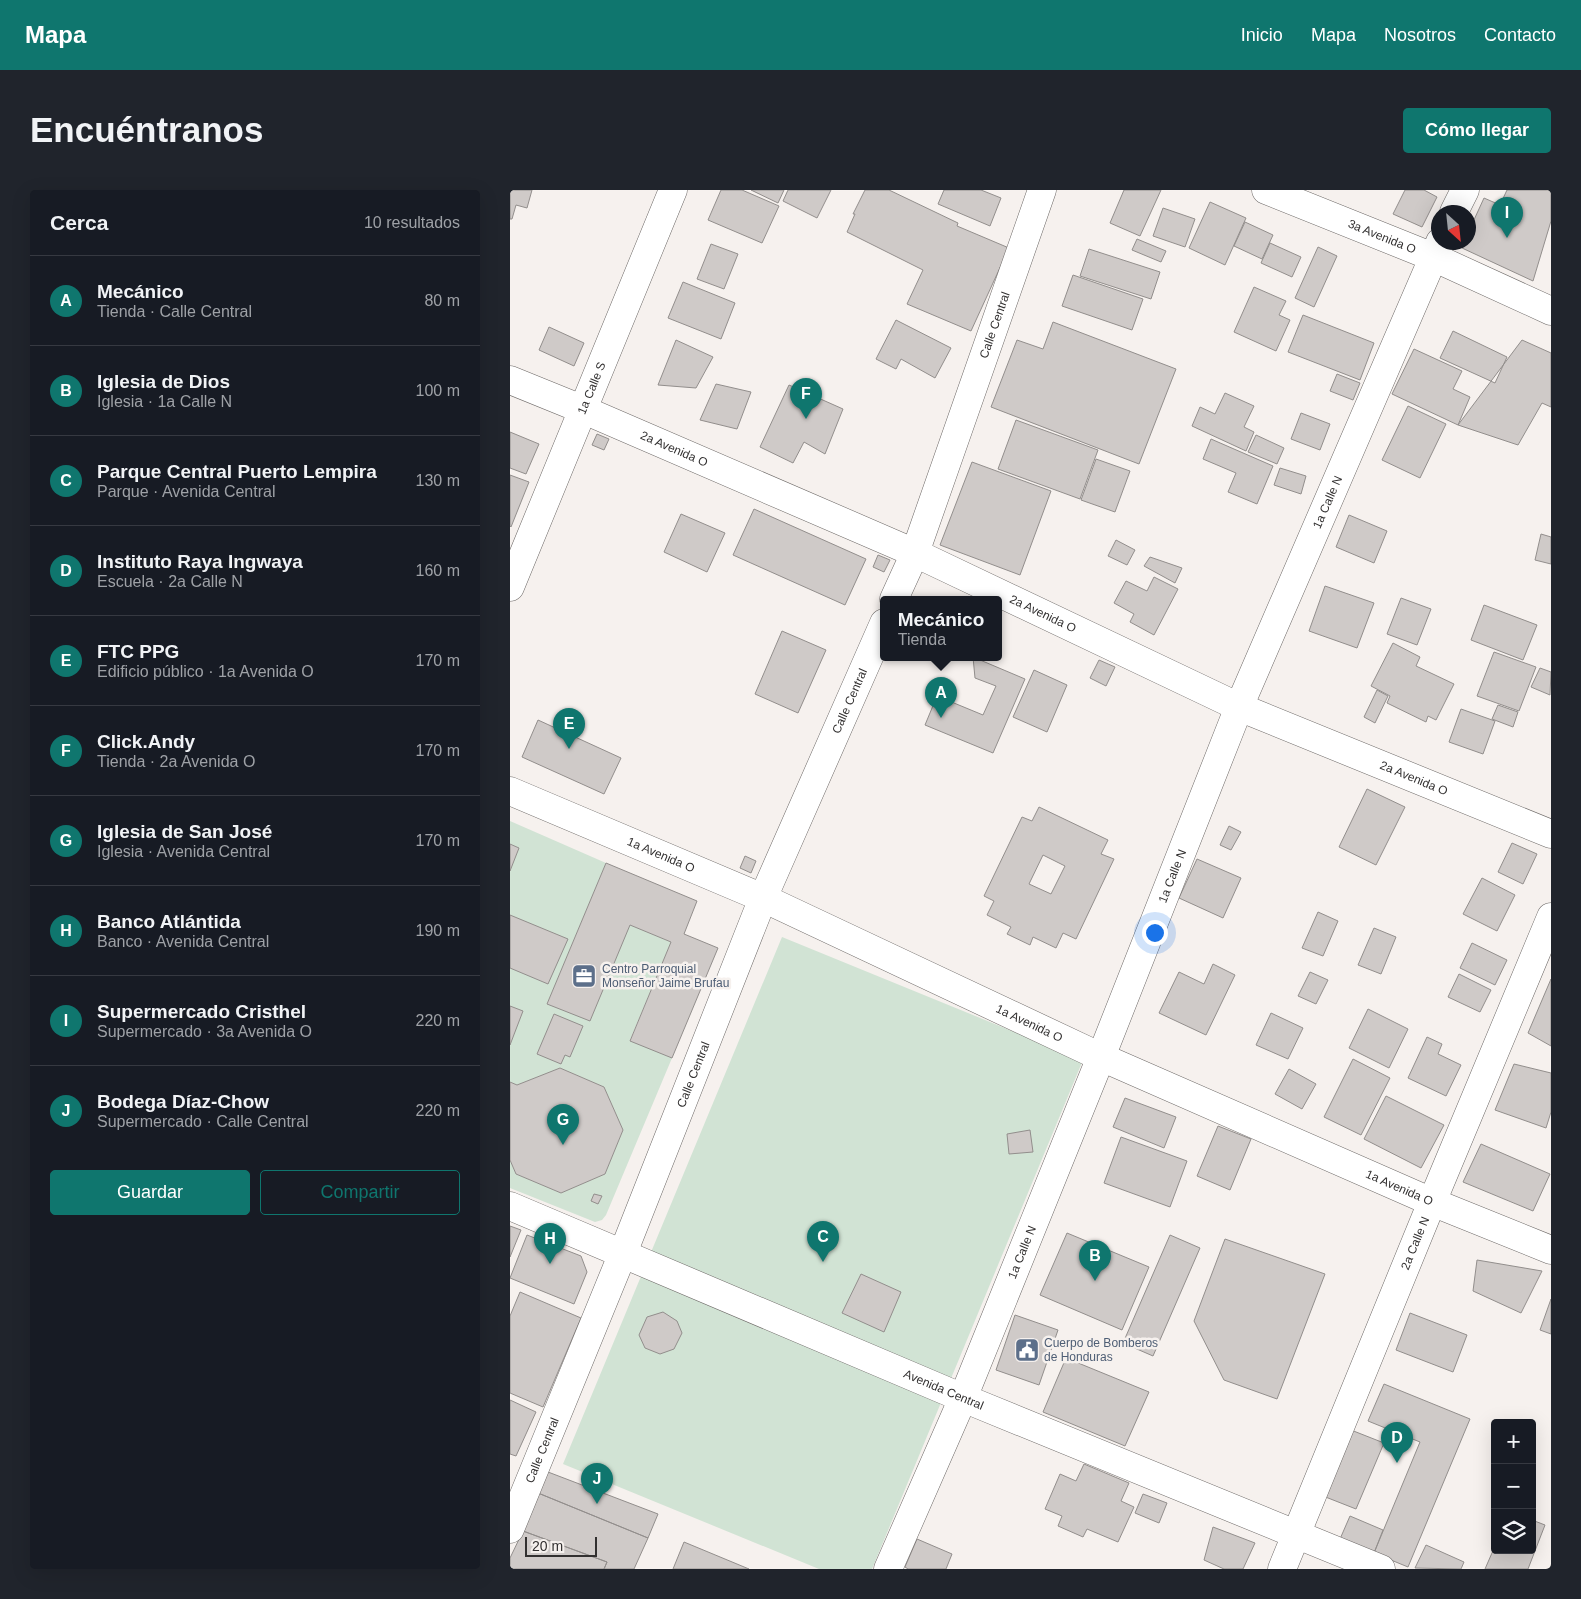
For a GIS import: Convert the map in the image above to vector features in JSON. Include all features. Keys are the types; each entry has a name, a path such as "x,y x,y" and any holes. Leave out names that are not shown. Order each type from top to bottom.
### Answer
{"street":[{"name":"1a Calle S","path":"510,587 673,190"},
{"name":"Calle Central","path":"895,596 914,552 1042,190"},
{"name":"3a Avenida O","path":"1266,190 1431,248"},
{"path":"1458,205 1465,190"},
{"name":"3a Avenida O","path":"1437,250 1551,311"},
{"name":"1a Calle N","path":"888,1569 963,1398 1101,1057 1239,707 1437,250"},
{"name":"2a Avenida O","path":"510,380 914,552 1239,707 1551,834"},
{"name":"Calle Central","path":"510,1529 623,1253 764,898 880,632"},
{"name":"1a Avenida O","path":"510,791 764,898 1101,1057 1432,1202 1551,1250"},
{"name":"2a Calle N","path":"1282,1569 1551,917"},
{"name":"Avenida Central","path":"510,1206 963,1398 1381,1569"}],"green space":[{"path":"510,821 606,863 547,1004 630,925 671,942 630,1040 672,1058 606,1215 602,1220 595,1222 510,1188 510,1160 516,1174 561,1193 605,1174 623,1130 604,1087 560,1068 517,1085 510,1082"},
{"path":"782,937 1083,1060 872,1569 819,1569 563,1464"}],"building":[{"path":"510,190 532,190 527,208 516,205 512,219 510,219"},
{"path":"721,190 742,190 779,206 762,243 708,220"},
{"path":"751,190 784,190 778,203"},
{"path":"788,190 831,190 817,218 783,201"},
{"path":"865,190 889,190 958,223 957,226 1009,248 971,331 907,304 923,270 847,232 855,214 853,214"},
{"path":"944,190 981,190 1001,198 990,226 938,204"},
{"path":"1124,190 1161,190 1140,236 1110,223"},
{"path":"1405,190 1424,190 1437,197 1433,205 1431,205 1431,209 1422,227 1393,214"},
{"path":"1507,190 1551,190 1551,221 1533,281 1466,250 1476,250 1476,216 1484,198 1500,205"},
{"path":"1210,202 1246,218 1225,265 1189,248"},
{"path":"1163,208 1195,219 1185,247 1153,236"},
{"path":"1245,222 1273,235 1262,259 1234,246"},
{"path":"1137,239 1166,251 1161,262 1132,250"},
{"path":"1270,243 1301,257 1292,277 1261,263"},
{"path":"711,244 738,254 724,289 697,279"},
{"path":"1318,247 1337,256 1314,307 1295,298"},
{"path":"1089,249 1160,272 1151,299 1080,276"},
{"path":"1073,275 1143,299 1132,330 1062,306"},
{"path":"683,282 735,303 721,339 668,318"},
{"path":"1254,287 1286,301 1279,315 1290,320 1276,351 1234,332"},
{"path":"1303,315 1374,343 1360,380 1288,352"},
{"path":"896,320 951,348 935,378 901,359 896,369 876,359"},
{"path":"1053,322 1176,369 1139,464 991,407 1017,340 1043,349"},
{"path":"549,327 584,343 574,366 539,350"},
{"path":"1453,331 1507,357 1495,383 1440,358"},
{"path":"676,340 713,357 696,388 658,385"},
{"path":"1522,340 1551,353 1551,407 1542,403 1518,445 1458,425"},
{"path":"1414,349 1462,371 1453,389 1470,397 1458,425 1392,394"},
{"path":"1337,374 1360,383 1353,400 1330,391"},
{"path":"716,384 751,392 737,429 700,420"},
{"path":"789,385 843,409 825,454 804,442 793,463 760,447"},
{"path":"1225,393 1254,406 1244,427 1254,432 1246,451 1192,426 1200,407 1215,414"},
{"path":"1408,406 1446,424 1420,478 1382,460"},
{"path":"1301,413 1330,424 1320,450 1291,439"},
{"path":"1016,420 1098,450 1080,499 998,469"},
{"path":"510,432 539,444 526,474 510,468"},
{"path":"597,434 609,439 604,450 592,445"},
{"path":"1256,435 1284,448 1277,464 1248,452"},
{"path":"1211,439 1273,466 1257,504 1228,492 1236,473 1203,459"},
{"path":"1096,459 1130,471 1115,512 1081,500"},
{"path":"972,462 1051,491 1020,575 940,545"},
{"path":"1280,468 1306,476 1301,494 1274,485"},
{"path":"510,475 529,482 511,527 510,526"},
{"path":"754,509 866,559 845,605 733,555"},
{"path":"681,514 725,533 707,572 664,552"},
{"path":"1349,515 1387,531 1374,563 1336,547"},
{"path":"1541,534 1551,537 1551,564 1535,560"},
{"path":"1116,540 1135,550 1127,565 1108,556"},
{"path":"878,555 890,560 884,572 873,567"},
{"path":"1150,557 1182,568 1175,583 1144,566"},
{"path":"1154,577 1178,589 1154,635 1130,622 1134,614 1114,603 1126,581 1147,591"},
{"path":"1325,586 1374,603 1357,648 1309,631"},
{"path":"1401,598 1431,609 1417,645 1387,634"},
{"path":"1484,605 1537,625 1523,660 1471,640"},
{"path":"782,631 826,650 798,713 755,694"},
{"path":"1393,643 1420,657 1416,666 1454,684 1436,720 1428,716 1426,722 1387,703 1390,696 1371,686"},
{"path":"1494,652 1536,667 1519,711 1477,696"},
{"path":"1099,660 1115,667 1106,686 1090,678"},
{"path":"973,661 982,661 1025,679 993,753 925,725 937,696 983,715 996,686 975,678"},
{"path":"1540,668 1551,672 1550,695 1531,687"},
{"path":"1034,670 1067,685 1047,732 1013,717"},
{"path":"1377,690 1388,696 1375,723 1364,717"},
{"path":"1498,705 1518,712 1513,727 1492,719"},
{"path":"1461,709 1495,721 1483,754 1449,742"},
{"path":"538,720 621,758 604,794 522,757"},
{"path":"1367,789 1405,807 1376,865 1339,847"},
{"path":"1039,807 1108,840 1101,854 1114,859 1076,939 1063,933 1056,948 1033,937 1030,945 1007,934 1011,927 987,915 994,901 984,896 1022,817 1032,821","holes":["1043,855 1065,866 1051,894 1029,884"]},
{"path":"1229,826 1241,832 1231,850 1220,845"},
{"path":"1512,843 1537,854 1523,884 1498,872"},
{"path":"510,844 519,848 510,871"},
{"path":"745,856 756,861 751,873 740,868"},
{"path":"1197,859 1241,878 1223,918 1179,898"},
{"name":"Centro Parroquial Monseñor Jaime Brufau","path":"606,863 697,901 684,934 718,948 672,1058 630,1041 671,942 630,925 590,1021 547,1004"},
{"path":"1482,878 1515,895 1497,931 1463,914"},
{"path":"1318,912 1338,921 1323,956 1302,948"},
{"path":"510,915 568,939 548,984 510,968"},
{"path":"1374,928 1396,937 1381,974 1358,965"},
{"path":"1472,943 1507,960 1495,985 1460,968"},
{"path":"1213,964 1235,975 1206,1035 1159,1013 1179,972 1204,984"},
{"path":"1310,972 1328,980 1316,1004 1298,996"},
{"path":"1459,974 1491,990 1480,1012 1448,997"},
{"path":"1551,979 1551,1046 1528,1033"},
{"path":"510,1006 523,1011 510,1045"},
{"path":"1368,1009 1408,1029 1389,1068 1349,1048"},
{"path":"1271,1013 1303,1028 1288,1059 1256,1045"},
{"path":"554,1014 583,1026 570,1057 565,1055 561,1064 537,1054"},
{"path":"1427,1037 1442,1044 1438,1054 1461,1065 1446,1096 1408,1078"},
{"path":"1353,1059 1390,1078 1361,1135 1324,1117"},
{"path":"1514,1064 1551,1073 1551,1112 1546,1128 1495,1110"},
{"path":"560,1068 604,1087 623,1130 605,1174 561,1193 516,1174 510,1160 510,1082 517,1085"},
{"path":"1289,1069 1316,1084 1302,1109 1275,1094"},
{"path":"1386,1096 1444,1125 1421,1168 1364,1139"},
{"path":"1125,1098 1176,1117 1164,1148 1113,1127"},
{"path":"1218,1126 1251,1139 1230,1190 1197,1176"},
{"path":"1030,1130 1033,1152 1009,1154 1007,1134"},
{"path":"1121,1137 1187,1161 1170,1207 1104,1183"},
{"path":"1481,1144 1550,1174 1533,1211 1463,1182"},
{"path":"594,1194 602,1196 598,1204 591,1201"},
{"path":"510,1226 521,1230 510,1257"},
{"path":"1067,1233 1149,1267 1122,1330 1040,1295"},
{"path":"527,1235 581,1256 587,1272 574,1304 510,1278"},
{"path":"1170,1235 1200,1248 1153,1356 1123,1343"},
{"path":"1225,1239 1325,1274 1277,1399 1224,1380 1194,1321"},
{"path":"1477,1260 1542,1271 1521,1313 1473,1291"},
{"path":"861,1274 901,1292 884,1332 842,1313"},
{"path":"520,1292 581,1318 543,1407 510,1393 510,1316"},
{"path":"1551,1299 1551,1334 1540,1330"},
{"path":"663,1312 677,1321 682,1333 674,1349 660,1354 645,1348 639,1335 647,1317"},
{"path":"1410,1313 1467,1335 1453,1372 1396,1350"},
{"name":"Cuerpo de Bomberos de Honduras","path":"1015,1315 1058,1330 1039,1385 996,1370"},
{"path":"1066,1358 1149,1392 1125,1446 1043,1412"},
{"path":"1384,1384 1470,1419 1408,1567 1374,1553 1420,1442 1368,1421"},
{"path":"510,1400 536,1412 516,1456 510,1454"},
{"path":"1351,1430 1384,1443 1356,1509 1323,1496"},
{"path":"1084,1464 1129,1483 1121,1501 1134,1507 1118,1542 1087,1529 1083,1537 1058,1526 1062,1516 1045,1509 1060,1474 1076,1481"},
{"path":"548,1472 658,1514 648,1538 538,1493"},
{"path":"538,1493 648,1538 634,1569 604,1569 607,1562 523,1531"},
{"path":"1143,1494 1167,1503 1159,1523 1135,1513"},
{"path":"1350,1516 1383,1530 1374,1553 1340,1539"},
{"path":"1536,1522 1545,1525 1536,1548"},
{"path":"1213,1527 1255,1543 1243,1569 1224,1569 1204,1560"},
{"path":"523,1531 607,1562 604,1569 510,1569 510,1558"},
{"path":"917,1539 952,1554 946,1569 908,1569 905,1567"},
{"path":"684,1542 749,1569 673,1569"},
{"path":"1426,1545 1464,1562 1461,1569 1415,1568"},
{"path":"1492,1554 1534,1554 1528,1569 1485,1569"}],"place":[{"name":"Supermercado Cristhel","path":"1507,238"},
{"name":"Click.Andy","path":"806,419"},
{"name":"Mecánico","path":"941,718"},
{"name":"FTC PPG","path":"569,749"},
{"name":"Centro Parroquial Monseñor Jaime Brufau","path":"584,976"},
{"name":"Iglesia de San José","path":"563,1145"},
{"name":"Parque Central Puerto Lempira","path":"823,1262"},
{"name":"Banco Atlántida","path":"550,1264"},
{"name":"Iglesia de Dios","path":"1095,1281"},
{"name":"Cuerpo de Bomberos de Honduras","path":"1027,1350"},
{"name":"Instituto Raya Ingwaya","path":"1397,1463"},
{"name":"Bodega Díaz-Chow","path":"597,1504"}]}
